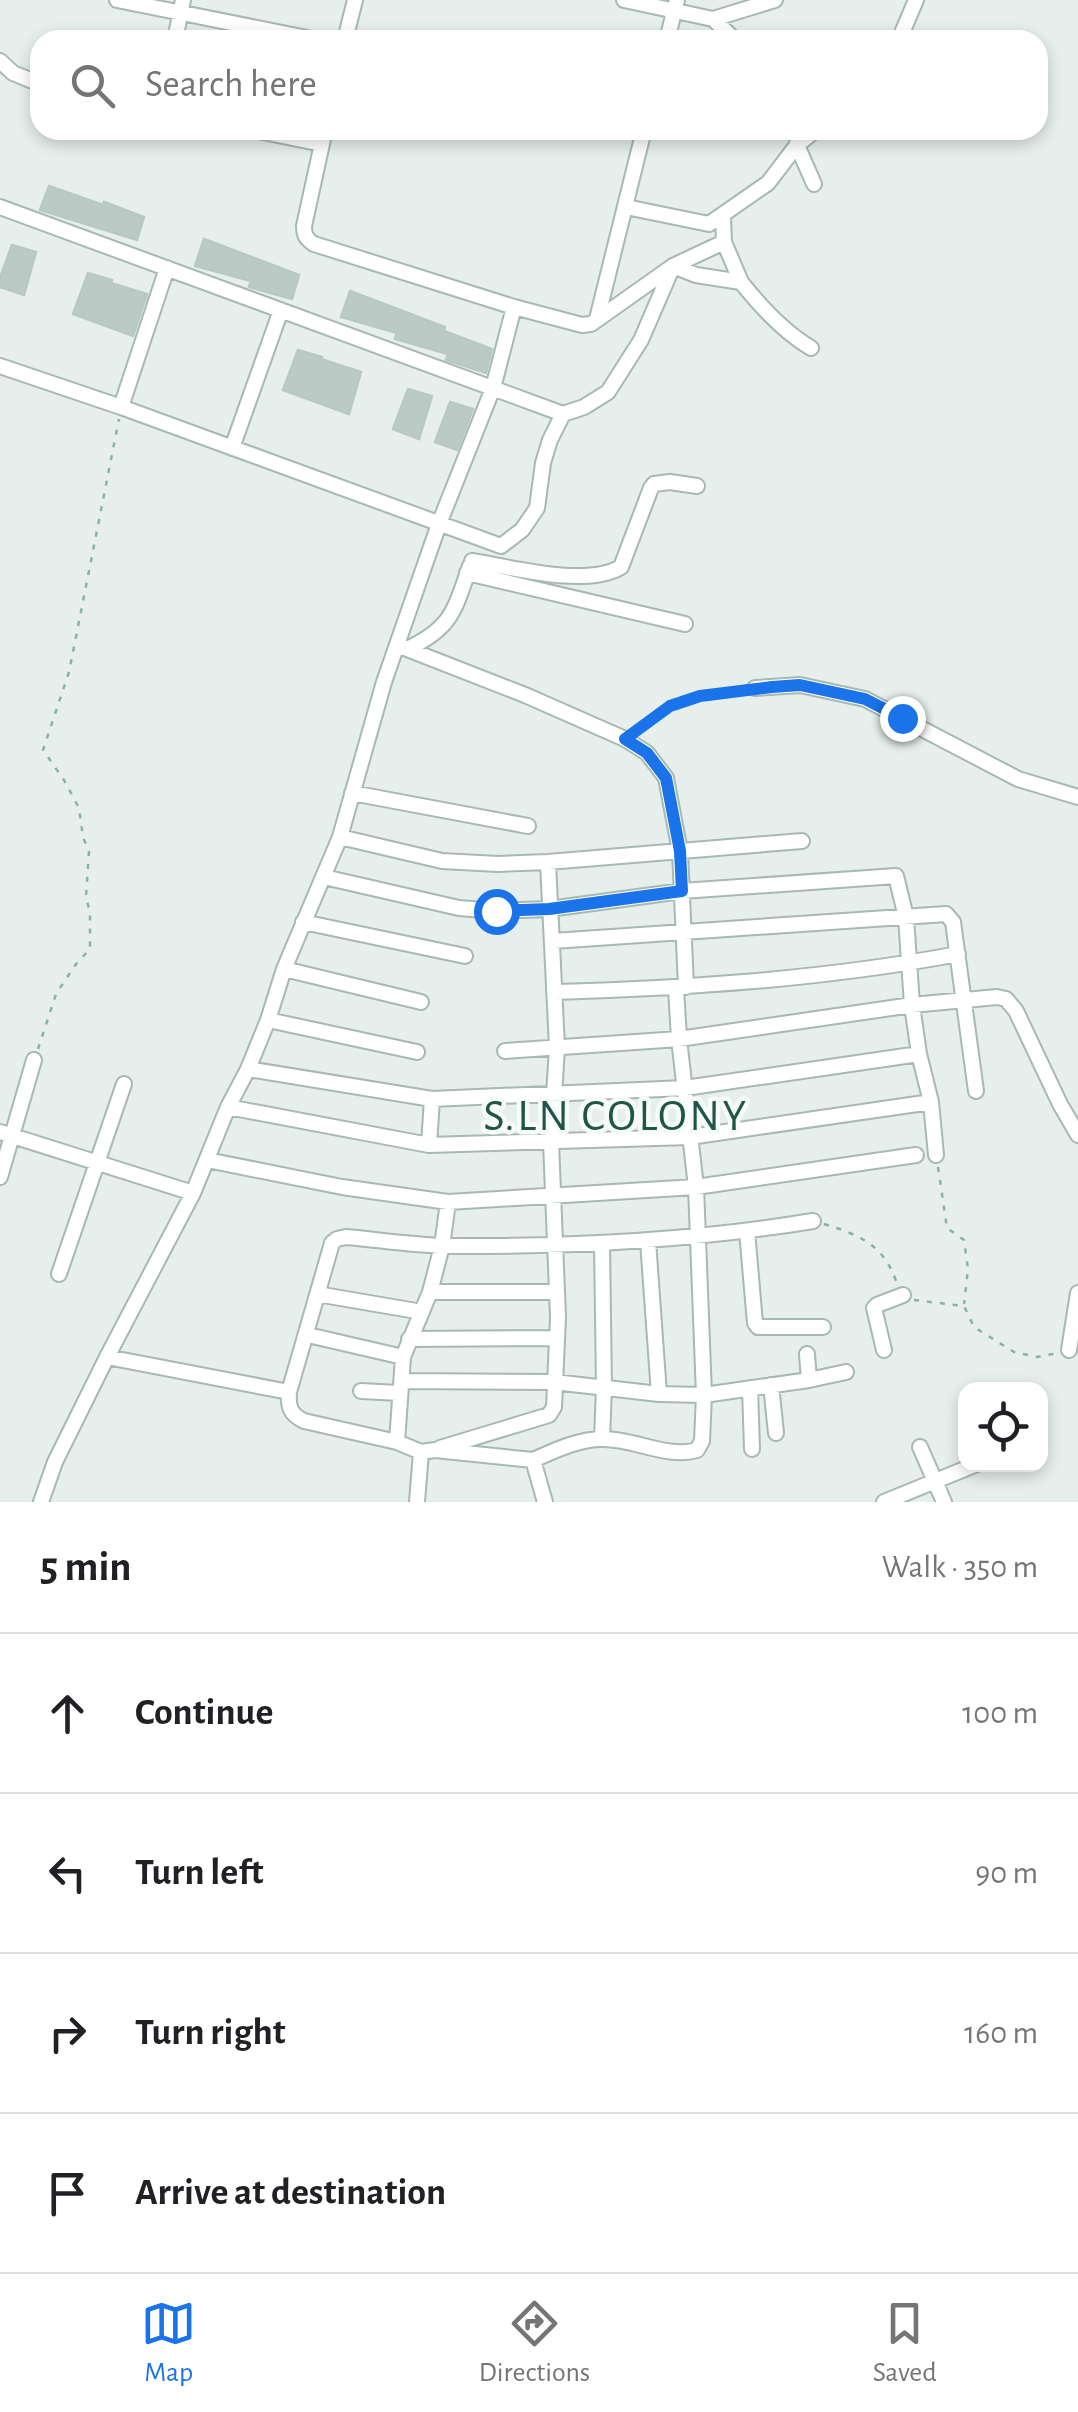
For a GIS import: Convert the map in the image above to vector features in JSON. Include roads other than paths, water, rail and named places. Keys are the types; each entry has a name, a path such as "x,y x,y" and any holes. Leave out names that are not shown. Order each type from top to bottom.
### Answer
{"street":[{"path":"117,0 182,6 277,30"},
{"path":"348,30 356,0"},
{"path":"624,0 676,6 714,20 724,30"},
{"path":"714,20 775,0"},
{"path":"903,30 916,0"},
{"path":"0,61 12,73 30,80"},
{"path":"323,140 304,226 308,240 514,308 591,324 673,266 724,242"},
{"path":"597,320 642,140"},
{"path":"626,207 710,224 768,183 797,140"},
{"path":"799,140 814,184"},
{"path":"0,207 563,414 608,392 640,340 673,266"},
{"path":"723,216 724,242 741,282 754,299 811,348"},
{"path":"673,266 696,275 741,282"},
{"path":"122,407 167,268"},
{"path":"41,1502 55,1462 107,1356 193,1193 268,1020 284,969 340,837 384,682 402,648 440,524 493,388 514,308"},
{"path":"232,448 280,310"},
{"path":"0,366 502,546 522,530 537,508 543,464 563,414"},
{"path":"471,564 579,578 612,572 621,567 654,484 697,486"},
{"path":"402,648 427,640 447,622 471,564"},
{"path":"471,564 686,624"},
{"path":"402,648 625,739 647,753 666,778 680,851 684,934 679,1039 696,1187 698,1238 704,1395 702,1441 697,1450 678,1452 602,1439 581,1442 533,1460 428,1451 294,1416 289,1409 289,1392 330,1248 337,1239 442,1246 602,1244 698,1238 813,1221"},
{"path":"756,688 800,685 865,699 1003,772 1078,798"},
{"path":"352,794 528,826"},
{"path":"340,837 442,861 498,864 802,840"},
{"path":"428,1451 549,1415 554,1407 557,1292 551,1142 558,1048 548,862"},
{"path":"324,877 477,911 549,909 682,891 898,878 906,918 912,1005 936,1154"},
{"path":"553,941 948,915 953,922 976,1091"},
{"path":"303,922 466,956"},
{"path":"554,992 681,988 958,954"},
{"path":"284,969 421,1002"},
{"path":"504,1051 679,1039 912,1005 997,998 1011,1003 1078,1134"},
{"path":"268,1020 417,1052"},
{"path":"248,1068 432,1099 685,1088 920,1054"},
{"path":"0,1176 6,1134 34,1060"},
{"path":"59,1274 124,1084"},
{"path":"429,1146 432,1099"},
{"path":"228,1107 429,1146 690,1137 930,1102"},
{"path":"6,1134 193,1193"},
{"path":"207,1160 342,1187 448,1202 696,1187 916,1155"},
{"path":"397,1442 403,1357 430,1292 448,1202"},
{"path":"747,1231 758,1328 823,1327"},
{"path":"648,1241 659,1394"},
{"path":"602,1244 602,1439"},
{"path":"430,1292 557,1292"},
{"path":"1069,1350 1078,1293"},
{"path":"318,1294 422,1312"},
{"path":"884,1350 874,1308 903,1295"},
{"path":"308,1335 403,1357"},
{"path":"410,1339 556,1338"},
{"path":"807,1354 809,1380"},
{"path":"107,1356 289,1392"},
{"path":"360,1391 554,1382 704,1395 846,1372"},
{"path":"771,1385 776,1433"},
{"path":"750,1388 752,1450"},
{"path":"920,1446 944,1502"},
{"path":"417,1502 428,1451"},
{"path":"533,1460 545,1502"},
{"path":"884,1502 958,1472"}],"district":[{"name":"S.LN COLONY","path":"616,1114"}]}
